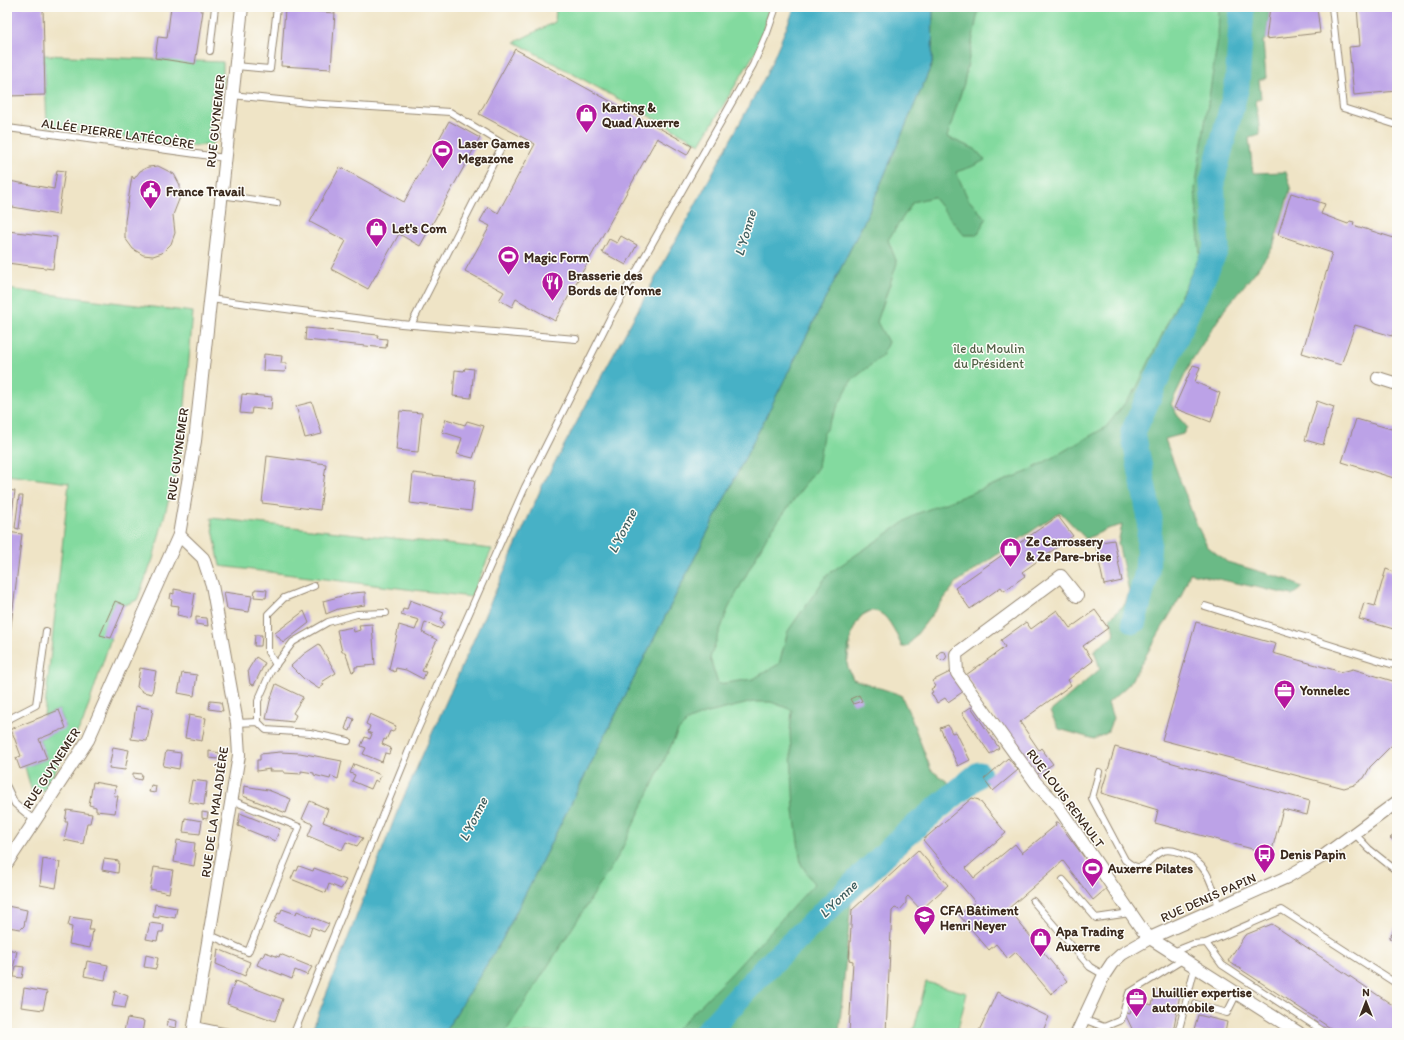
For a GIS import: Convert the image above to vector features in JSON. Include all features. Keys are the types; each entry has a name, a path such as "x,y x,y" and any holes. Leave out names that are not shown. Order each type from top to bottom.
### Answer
{"street":[{"name":"RUE GUYNEMER","path":"7,863 11,850 34,820 88,740 179,535 195,441 242,7"},
{"path":"1378,378 1397,384"},
{"name":"RUE DE LA MALADIÈRE","path":"179,535 203,558 212,585 237,723 239,756 194,1029"},
{"name":"RUE LOUIS RENAULT","path":"1077,596 1061,576 956,654 957,673 1036,783 1056,805 1130,913 1150,938 1237,993 1286,1029 1299,1033"},
{"name":"RUE DENIS PAPIN","path":"1077,1033 1104,975 1112,963 1122,954 1150,938 1287,877 1325,855 1397,802"}],"lane":[{"path":"210,52 215,7"},
{"path":"236,66 270,69 277,7"},
{"path":"294,1033 416,733 525,487 611,316 753,65 767,33 776,7"},
{"path":"1332,7 1343,108 1397,125"},
{"path":"232,95 308,103 450,112 503,144 411,325"},
{"name":"ALLÉE PIERRE LATÉCOÈRE","path":"8,128 225,158"},
{"path":"221,195 277,203"},
{"path":"210,299 411,325 576,339"},
{"path":"276,665 268,652 268,614 284,598 314,586"},
{"path":"1205,606 1397,666"},
{"path":"348,742 310,733 266,730 258,722 258,700 271,670 293,642 328,622 357,614 386,613"},
{"path":"7,720 36,705 46,631"},
{"path":"237,723 258,722"},
{"path":"1099,772 1092,798 1125,860 1133,867 1140,867 1149,863 1162,852 1172,850 1186,854 1200,863 1209,876 1219,907"},
{"path":"7,787 15,804 34,820"},
{"path":"210,935 248,952 299,827 232,800"},
{"path":"1355,834 1369,849 1393,868"},
{"path":"1063,880 1096,918 1130,913"},
{"path":"1033,901 1090,967 1104,975"},
{"path":"1173,952 1193,944 1206,943 1282,910 1397,984"},
{"path":"1206,943 1222,965 1326,1033"},
{"path":"1104,1027 1121,1020 1129,993 1184,959"},
{"path":"1178,1033 1196,966"},
{"path":"1196,1004 1227,1013 1237,993"},
{"path":"1083,1019 1104,1027 1110,1033"},
{"path":"194,1029 228,1033"}],"green space":[{"path":"556,7 770,7 759,46 700,144 515,42 555,22"},
{"name":"île du Moulin du Président","path":"933,7 1227,7 1196,189 1200,255 1171,317 1143,472 1060,512 859,617 852,630 847,665 853,679 876,858 745,1033 439,1033"},
{"path":"933,7 979,7 964,83 947,137 975,149 985,160 956,172 968,199 986,219 977,235 964,235 933,197 913,202 888,240 897,263 877,322 888,342 882,356 851,381 823,435 818,467 767,536 728,609 710,658 718,684 753,679 779,664 788,631 828,574 916,514 1027,472 1106,427 1136,389 1200,255 1195,189 1218,38 1219,7 1270,7 1266,39 1263,41 1266,78 1259,80 1261,98 1256,100 1260,135 1249,138 1253,173 1286,172 1291,187 1273,247 1256,271 1225,309 1192,360 1171,404 1179,418 1187,427 1183,434 1165,439 1195,521 1207,546 1227,562 1289,580 1302,588 1292,595 1190,573 1181,596 1129,684 1108,703 1113,718 1107,733 1094,739 1059,729 1050,712 1100,669 1094,650 1115,635 1110,618 1125,604 1129,591 1118,543 1122,525 1107,529 1086,539 1060,512 957,582 907,647 902,647 893,628 884,616 880,613 872,611 865,613 859,619 854,628 848,648 847,664 853,679 901,695 931,770 952,785 979,788 916,841 851,903 839,1033 673,1033 733,972 814,884 801,864 794,811 790,733 792,710 771,702 753,702 704,714 689,720 678,731 619,855 505,1033 444,1033 502,940 866,218 932,64"},
{"path":"44,55 223,62 223,87 211,95 209,130 217,138 211,145 187,146 47,126"},
{"path":"7,289 193,312 181,453 153,559 137,600 125,605 115,601 101,634 111,638 83,722 44,791 32,792 25,767 47,759 39,739 66,727 59,710 44,716 69,483 7,475"},
{"path":"211,518 492,549 471,597 220,566"},
{"path":"926,982 967,993 957,1033 913,1033"}],"water":[{"path":"795,7 933,7 932,64 866,218 502,940 444,1033 311,1033 397,812 543,484 767,73"}],"building":[{"path":"7,7 43,7 45,95 7,96"},
{"path":"171,7 201,7 200,11 203,11 195,64 155,58 158,37 167,38"},
{"path":"1270,7 1317,7 1320,33 1266,39"},
{"path":"1357,7 1397,7 1397,91 1354,95 1349,47 1360,46"},
{"path":"285,9 335,13 331,69 281,66"},
{"path":"515,49 692,146 687,155 657,138 555,321 516,299 512,307 499,300 504,292 465,271 490,226 480,221 488,207 498,213 535,144 479,114"},
{"path":"449,121 480,138 420,246 399,234 368,289 331,269 346,241 310,222 340,167 404,202"},
{"name":"France Travail","path":"158,166 174,174 180,185 180,197 173,215 175,233 171,244 162,253 153,256 143,255 133,249 125,238 125,221 132,176 134,179 140,171 148,167"},
{"path":"57,170 65,171 58,215 7,206 9,181 54,189"},
{"path":"1291,193 1325,204 1321,214 1348,224 1350,221 1354,222 1353,225 1397,239 1397,324 1392,336 1355,325 1341,365 1302,353 1332,253 1278,235"},
{"path":"8,231 57,237 53,269 7,263"},
{"path":"621,236 637,245 626,265 602,252 609,239 617,243"},
{"path":"306,328 378,335 377,338 387,339 386,348 305,340"},
{"path":"264,354 282,356 281,363 287,363 285,372 263,371"},
{"path":"1193,365 1200,367 1195,382 1220,393 1211,422 1174,408"},
{"path":"465,368 474,369 471,398 453,396 455,370 464,371"},
{"path":"242,394 272,397 271,410 252,408 251,414 240,413"},
{"path":"1317,401 1334,407 1323,445 1305,440"},
{"path":"312,402 322,434 305,438 296,406"},
{"path":"400,411 422,413 418,452 396,450"},
{"path":"446,419 465,425 467,421 484,426 473,458 457,454 462,438 442,432"},
{"path":"1356,419 1395,430 1397,426 1397,479 1342,462"},
{"path":"267,456 326,464 320,510 262,503"},
{"path":"413,473 475,480 471,511 410,503"},
{"path":"7,490 15,491 10,527 7,527"},
{"path":"19,496 23,496 19,529 15,528"},
{"path":"1058,516 1073,536 1022,572 1025,576 1004,591 1001,587 970,609 955,588"},
{"path":"7,532 22,534 9,642 7,642"},
{"path":"1114,540 1122,581 1104,585 1095,543"},
{"path":"1386,569 1397,573 1397,630 1359,619 1364,603 1375,606"},
{"path":"174,589 195,593 191,618 177,615 179,606 171,605 171,593 174,594"},
{"path":"255,589 267,590 266,598 254,597"},
{"path":"224,592 252,596 249,612 227,609"},
{"path":"365,592 365,605 338,609 326,614 323,601 353,593"},
{"path":"410,600 444,613 440,621 444,623 441,629 425,622 422,632 437,640 422,671 426,672 423,679 406,670 396,668 395,672 389,669 399,625 415,630 419,620 401,615 403,609 407,610"},
{"path":"115,601 125,605 111,638 100,635"},
{"path":"1057,610 1070,628 1095,610 1108,628 1083,646 1093,661 1068,680 1071,685 1020,722 1039,750 1041,748 1053,764 1036,775 966,675 1005,647 1001,640 1026,622 1031,629"},
{"path":"304,611 309,623 283,643 275,633"},
{"path":"196,617 207,618 208,626 196,624"},
{"name":"Yonnelec","path":"1196,622 1276,644 1273,653 1342,672 1353,669 1396,682 1397,740 1370,767 1364,778 1354,785 1344,788 1162,740"},
{"path":"372,624 375,665 355,667 355,671 352,672 345,652 342,652 337,630 353,627 354,632 360,630 359,625"},
{"path":"255,635 262,635 261,646 254,646"},
{"path":"319,644 336,673 322,682 324,685 319,689 304,679 291,666 304,654"},
{"path":"942,651 947,656 942,661 937,656"},
{"path":"256,657 265,663 254,685 250,684 248,670"},
{"path":"140,668 156,671 152,694 143,692 137,687"},
{"path":"950,672 954,680 957,678 964,691 948,702 945,698 937,703 931,693 933,692 931,689 936,686 932,681"},
{"path":"182,673 197,675 194,696 178,693"},
{"path":"276,684 303,697 293,713 296,715 293,722 266,719"},
{"path":"859,695 862,701 853,704 850,699"},
{"path":"210,701 221,702 223,711 209,709"},
{"path":"136,706 153,709 147,741 131,739"},
{"path":"971,707 999,748 990,754 962,713"},
{"path":"59,710 66,728 39,739 47,759 20,769 16,758 21,756 11,729"},
{"path":"370,714 396,726 393,732 390,731 386,740 384,739 382,744 391,748 389,754 385,753 382,762 363,754 366,748 361,746 365,737 370,739 372,734 368,732 370,726 366,724"},
{"path":"189,715 206,718 202,741 185,738"},
{"path":"349,717 354,719 350,731 345,729"},
{"path":"948,725 952,733 956,732 970,760 958,766 940,728"},
{"path":"113,747 129,750 125,770 109,768"},
{"path":"1115,747 1310,801 1307,815 1283,809 1271,854 1155,823 1158,810 1101,793"},
{"path":"166,751 181,753 179,769 163,766"},
{"path":"209,751 220,753 219,759 209,758"},
{"path":"280,752 300,753 342,761 338,779 331,776 330,779 314,775 314,773 301,771 301,774 284,773 284,771 269,771 270,769 257,771 257,760 260,760 260,754"},
{"path":"1008,758 1018,770 993,791 984,779"},
{"path":"354,764 381,775 378,782 375,780 371,789 352,781 355,775 350,773"},
{"path":"133,773 142,774 141,780 133,778"},
{"path":"192,780 207,782 204,805 188,802"},
{"path":"93,782 116,786 114,796 118,796 115,813 96,811 96,807 89,805"},
{"path":"151,785 156,786 155,793 149,792"},
{"path":"244,786 268,790 291,799 286,813 243,796"},
{"path":"972,798 979,800 1006,833 966,868 974,878 1015,844 1022,853 1056,825 1055,822 1058,822 1107,888 1093,900 1063,861 1008,909 1067,981 1051,994 1016,952 1008,959 996,944 989,950 959,915 975,902 923,840"},
{"path":"310,801 328,809 323,822 363,838 357,846 346,842 342,850 308,836 313,824 302,819"},
{"path":"67,810 92,814 90,823 87,823 83,844 64,840 68,822 65,822"},
{"path":"202,812 208,813 207,819 202,818"},
{"path":"240,813 280,829 275,841 238,826"},
{"path":"185,818 202,821 200,834 183,832"},
{"path":"1397,833 1397,842 1390,838"},
{"path":"177,840 195,843 194,852 196,853 194,866 174,862"},
{"path":"918,850 948,885 921,910 908,896 906,898 906,903 900,910 895,908 892,911 886,1033 849,1033 853,961 849,960 852,910"},
{"path":"43,859 60,862 56,888 40,885"},
{"path":"104,859 119,861 118,873 102,870"},
{"path":"299,866 313,871 314,868 346,880 341,889 329,884 326,893 291,879 295,870 297,871"},
{"path":"154,867 173,870 169,893 150,889"},
{"path":"155,904 177,908 175,918 159,915 159,918 153,917"},
{"path":"7,906 27,910 24,926 21,929 7,927"},
{"path":"282,909 296,914 297,911 329,924 324,932 312,927 309,936 274,922 278,913 280,914"},
{"path":"70,917 91,920 89,930 93,930 90,948 69,944 72,927 68,926"},
{"path":"150,923 164,925 163,932 159,932 157,941 146,939"},
{"path":"1272,924 1397,1008 1397,1033 1338,1033 1228,961 1245,935"},
{"path":"1397,924 1397,943 1389,938"},
{"path":"7,949 17,951 13,969 7,968"},
{"path":"218,949 250,962 245,976 216,964"},
{"path":"265,952 279,957 280,954 312,967 307,975 295,970 292,979 257,965 261,956 263,957"},
{"path":"146,955 158,958 156,969 144,967"},
{"path":"87,961 108,965 105,980 84,976"},
{"path":"16,966 24,967 22,978 14,977"},
{"path":"235,981 283,999 275,1021 227,1004"},
{"path":"24,988 47,992 43,1010 21,1007"},
{"path":"1156,989 1180,994 1173,1032 1157,1030 1158,1033 1134,1033 1126,1016 1127,1013 1130,1014 1131,1010 1142,1002 1152,1005"},
{"path":"115,991 128,996 125,1008 112,1006"},
{"path":"997,992 1049,1017 1042,1033 978,1033"},
{"path":"1198,1015 1227,1022 1225,1033 1193,1033"},
{"path":"127,1018 144,1021 142,1033 124,1031"},
{"path":"168,1019 177,1021 176,1028 166,1026"}],"waterway":[{"path":"1134,621 1147,572 1150,519 1133,432 1217,247 1212,182 1237,86 1242,7"},
{"name":"L'Yonne","path":"706,1033 766,968 904,836 979,774"}],"place":[{"name":"Karting & Quad Auxerre","path":"587,134"},
{"name":"Laser Games Megazone","path":"442,170"},
{"name":"France Travail","path":"150,210"},
{"name":"Let's Com","path":"376,248"},
{"name":"Magic Form","path":"509,276"},
{"name":"Brasserie des Bords de l'Yonne","path":"553,302"},
{"name":"Ze Carrossery & Ze Pare-brise","path":"1011,568"},
{"name":"Yonnelec","path":"1284,710"},
{"name":"Denis Papin","path":"1264,874"},
{"name":"Auxerre Pilates","path":"1092,888"},
{"name":"CFA Bâtiment Henri Neyer","path":"924,936"},
{"name":"Apa Trading Auxerre","path":"1041,958"},
{"name":"Lhuillier expertise automobile","path":"1136,1018"}]}
